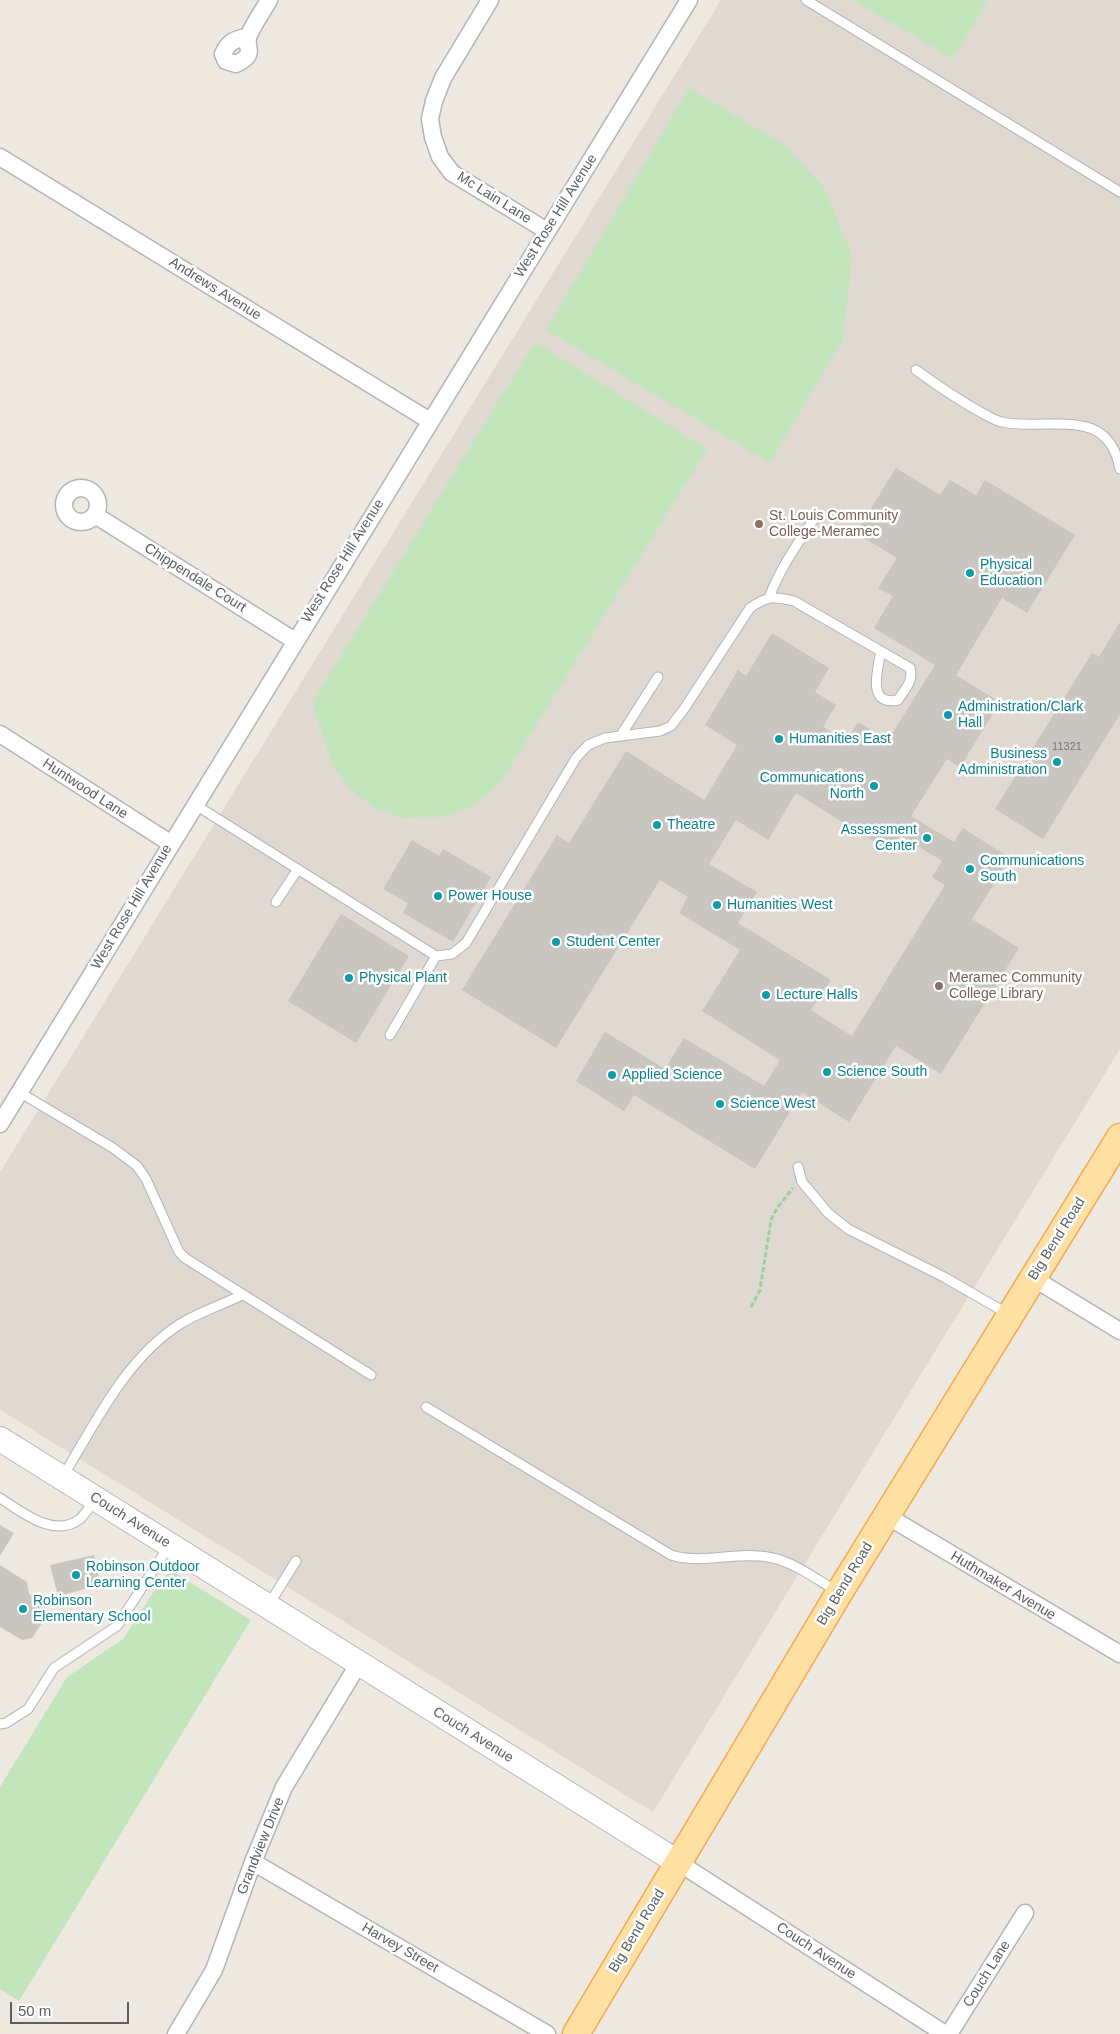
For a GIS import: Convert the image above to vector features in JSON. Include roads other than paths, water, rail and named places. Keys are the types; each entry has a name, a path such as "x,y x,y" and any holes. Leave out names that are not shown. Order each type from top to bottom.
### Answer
{"main road":[{"name":"Big Bend Road","path":"576,2034 839,1593 1120,1137"}],"street":[{"path":"247,37 269,0"},
{"name":"Mc Lain Lane","path":"490,0 443,78 434,101 430,119 433,137 440,157 452,173 547,231"},
{"name":"West Rose Hill Avenue","path":"0,1124 194,804 689,0"},
{"name":"Andrews Avenue","path":"0,156 430,421"},
{"name":"Chippendale Court","path":"95,515 295,641"},
{"name":"Huntwood Lane","path":"0,734 170,844"},
{"path":"1033,1278 1120,1331"},
{"name":"Couch Avenue","path":"0,1439 679,1863 945,2034"},
{"name":"Huthmaker Avenue","path":"887,1516 1120,1654"},
{"name":"Grandview Drive","path":"176,2034 214,1970 253,1862 284,1787 359,1664"},
{"name":"Harvey Street","path":"253,1862 548,2034"},
{"name":"Couch Lane","path":"949,2034 1025,1914"}],"lane":[{"path":"806,0 1120,192"},
{"path":"916,370 967,404 1000,422 1027,425 1074,424 1092,429 1110,443 1120,470"},
{"path":"769,598 790,554 816,516"},
{"path":"194,804 436,956 452,954 466,943 576,758 588,745 605,738 660,731 671,726 750,608 763,599 776,596 794,601 882,651 910,668 912,674 911,682 898,700 890,701 883,699 877,692 876,681 882,651"},
{"path":"621,736 658,677"},
{"path":"276,902 298,869"},
{"path":"390,1035 436,956"},
{"path":"19,1092 113,1148 137,1166 146,1179 179,1252 192,1264 371,1375"},
{"path":"798,1167 802,1182 828,1213 848,1229 944,1277 1010,1316"},
{"path":"62,1478 123,1379 137,1361 179,1324 242,1295"},
{"path":"426,1407 671,1556 696,1560 768,1557 796,1567 839,1593"},
{"path":"0,1498 38,1521 53,1526 65,1525 80,1519 95,1499"},
{"path":"0,1724 6,1724 28,1709 54,1668 117,1626 170,1545"},
{"path":"268,1606 296,1561"}],"place":[{"name":"St. Louis Community College-Meramec","path":"759,524"},
{"name":"Physical Education","path":"970,573"},
{"name":"Administration/Clark Hall","path":"948,715"},
{"name":"Humanities East","path":"779,739"},
{"name":"Business Administration","path":"1057,762"},
{"name":"Communications North","path":"874,786"},
{"name":"Theatre","path":"657,825"},
{"name":"Assessment Center","path":"927,838"},
{"name":"Communications South","path":"970,869"},
{"name":"Power House","path":"438,896"},
{"name":"Humanities West","path":"717,905"},
{"name":"Student Center","path":"556,942"},
{"name":"Physical Plant","path":"349,978"},
{"name":"Meramec Community College Library","path":"939,986"},
{"name":"Lecture Halls","path":"766,995"},
{"name":"Science South","path":"827,1072"},
{"name":"Applied Science","path":"612,1075"},
{"name":"Science West","path":"720,1104"},
{"name":"Robinson Outdoor Learning Center","path":"76,1575"},
{"name":"Robinson Elementary School","path":"23,1609"}]}
